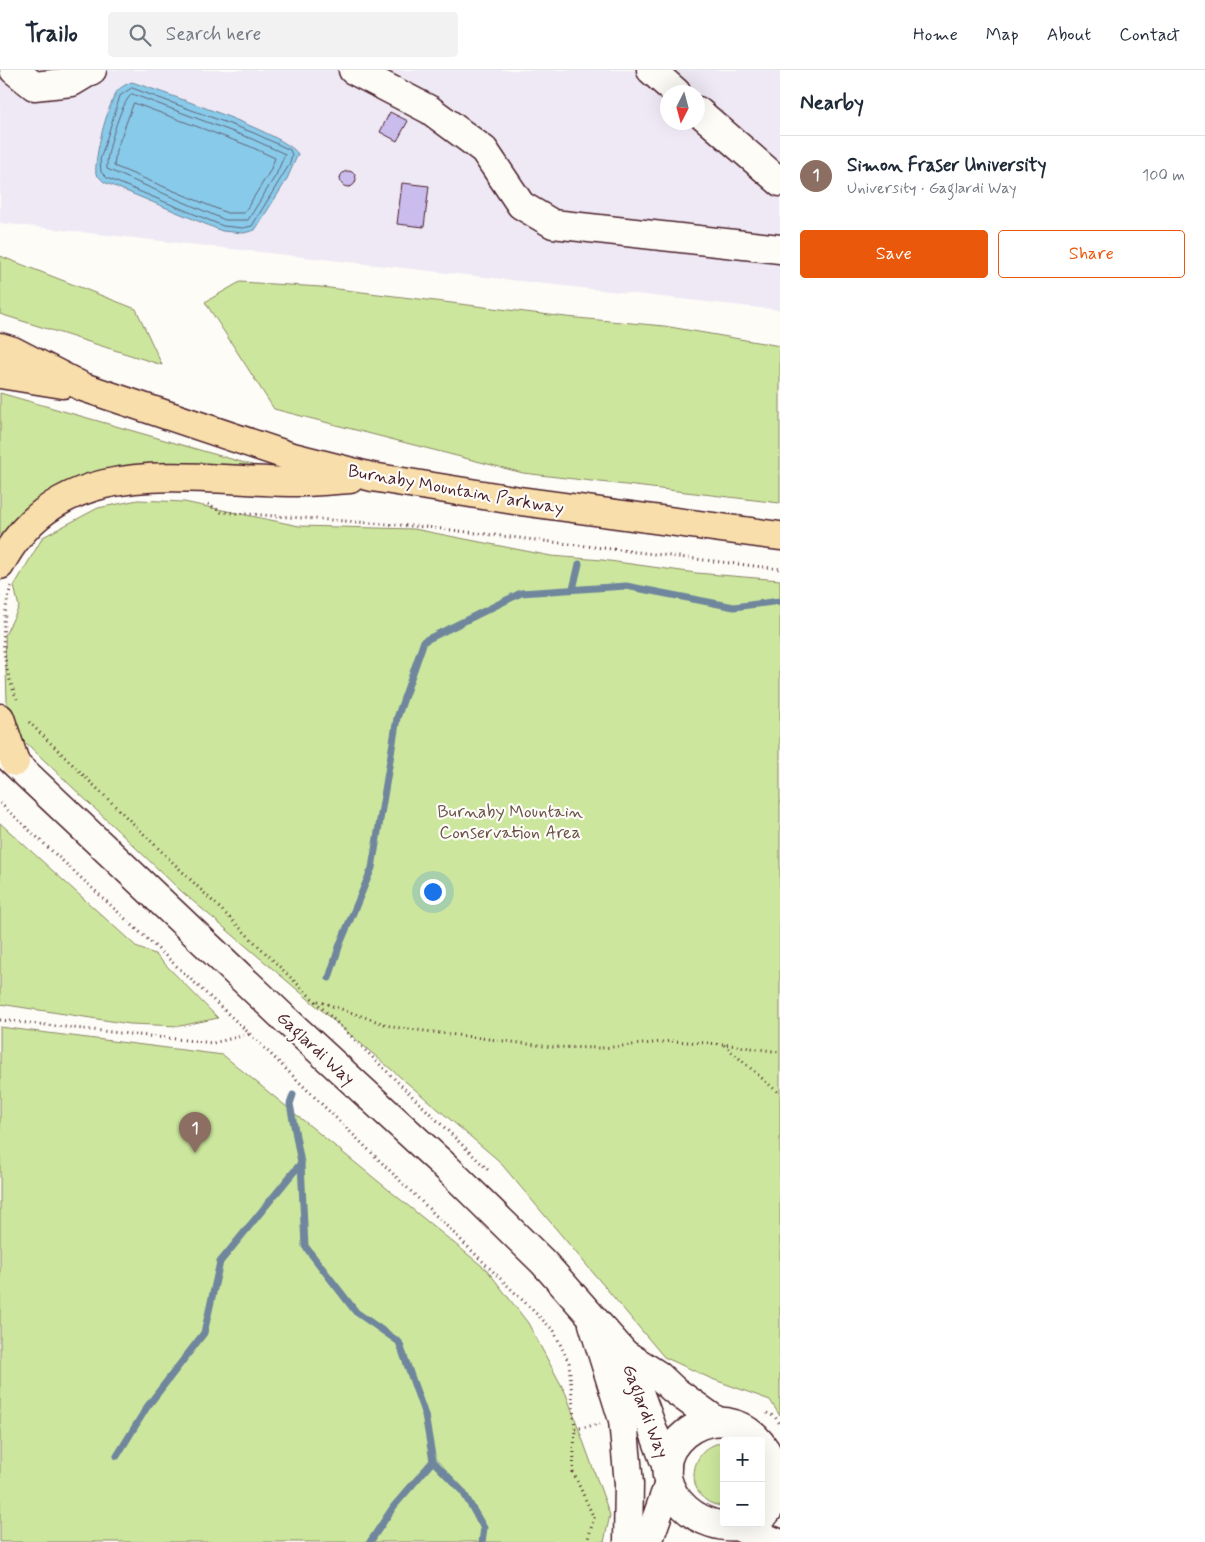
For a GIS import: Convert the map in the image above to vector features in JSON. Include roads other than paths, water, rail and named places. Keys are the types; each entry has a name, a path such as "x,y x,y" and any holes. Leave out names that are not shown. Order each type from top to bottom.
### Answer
{"main road":[{"name":"Burnaby Mountain Parkway","path":"0,347 13,351 83,387 289,456 372,477 520,501 780,536"},
{"name":"Burnaby Mountain Parkway","path":"0,374 83,387"},
{"path":"6,574 11,544 38,515 73,493 110,481 146,476 301,482 372,477"},
{"path":"7,756 10,711"}],"street":[{"path":"14,70 34,86 72,82 92,70"},
{"path":"353,70 430,110 484,150 521,205 553,224 780,249"},
{"path":"651,70 668,85"},
{"path":"705,117 780,182"},
{"name":"Gaglardi Way","path":"7,756 284,1018 447,1168 544,1262 625,1354 658,1375 674,1390 717,1421"},
{"path":"591,1315 623,1420 629,1484 628,1542"},
{"name":"Gaglardi Way","path":"625,1354 668,1477"},
{"path":"648,1542 668,1477 673,1450 684,1435 699,1425 717,1421 735,1421 751,1428 765,1439 775,1454 779,1471 779,1489 766,1514 737,1528"},
{"path":"668,1477 674,1502 686,1516 700,1525 737,1528 776,1542"}],"water":[{"path":"132,82 221,114 271,135 288,145 298,154 286,181 255,230 244,233 222,231 104,182 96,174 99,145 112,100 119,89"}],"waterway":[{"path":"573,589 579,564"},
{"path":"329,978 340,944 372,868 397,718 424,641 521,593 626,586 734,607 780,601"},
{"path":"293,1095 290,1104 301,1163 305,1246 356,1312 399,1342 425,1415 433,1461 463,1492 484,1528 482,1542"},
{"path":"117,1456 147,1407 204,1333 220,1262 301,1163"},
{"path":"370,1542 394,1506 433,1461"}],"place":[{"name":"Simon Fraser University","path":"195,1153"}],"park label":[{"name":"Burnaby Mountain Conservation Area","path":"510,821"}]}
